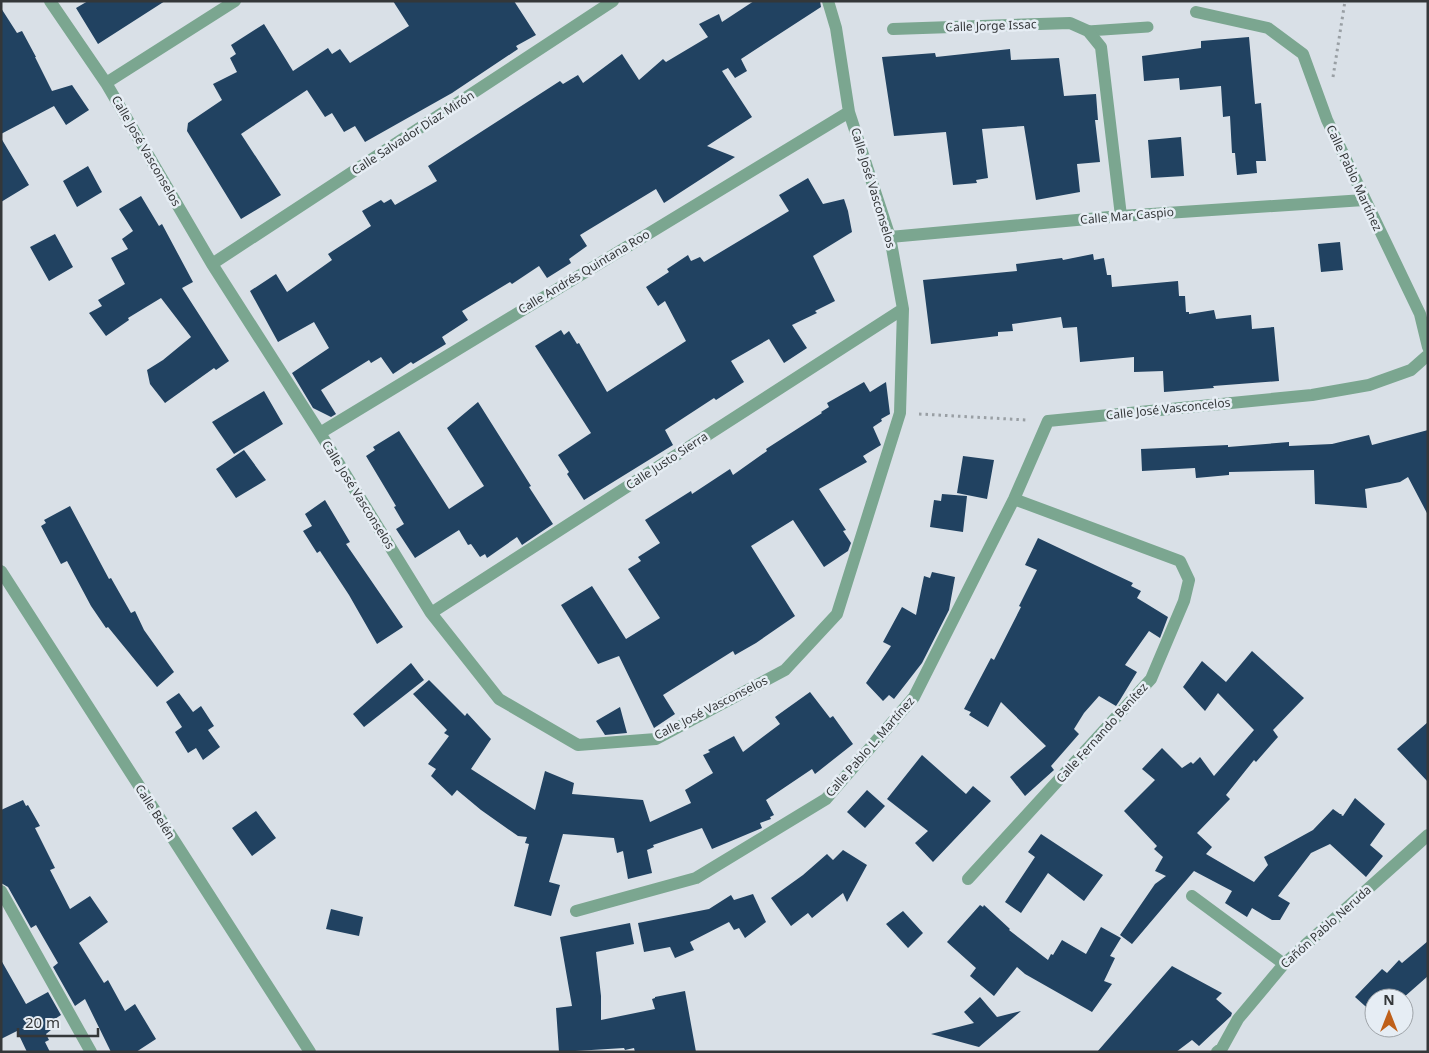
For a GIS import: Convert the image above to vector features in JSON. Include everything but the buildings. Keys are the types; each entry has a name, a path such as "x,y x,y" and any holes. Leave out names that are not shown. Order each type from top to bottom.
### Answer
{"street":[{"name":"Calle José Vasconselos","path":"50,1 106,83 212,264 320,433 431,613 499,698 578,745 656,739 785,670 837,614 900,413 903,309 890,237 849,112 836,28 828,1"},
{"path":"106,83 235,1"},
{"name":"Calle Salvador Díaz Mirón","path":"212,264 613,1"},
{"name":"Calle Pablo Martínez","path":"1196,12 1268,28 1303,54 1327,120 1420,314 1428,346"},
{"name":"Calle Jorge Issac","path":"893,29 1070,23 1088,31"},
{"path":"1088,31 1101,47 1121,216"},
{"name":"Calle Andrés Quintana Roo","path":"320,433 849,112"},
{"name":"Calle Mar Caspio","path":"890,237 1121,216 1364,200"},
{"name":"Calle Justo Sierra","path":"431,613 903,309"},
{"name":"Calle José Vasconcelos","path":"1048,421 1312,394 1369,385 1411,370 1428,355"},
{"name":"Calle Pablo L. Martínez","path":"576,911 696,878 826,799 914,697 1014,499 1048,421"},
{"name":"Calle Fernando Benítez","path":"968,879 1151,680 1184,601 1188,580 1180,561 1014,499"},
{"name":"Calle Belén","path":"1,571 310,1052"},
{"name":"Cañón Pablo Neruda","path":"1217,1052 1222,1048 1238,1019 1284,964 1428,835"},
{"path":"1,891 91,1052"},
{"path":"1192,896 1284,964"}],"lane":[{"name":"Calle Jorge Issac","path":"1088,31 1148,27"}],"path":[{"path":"1333,80 1345,1"},
{"path":"900,413 1048,421"}]}
